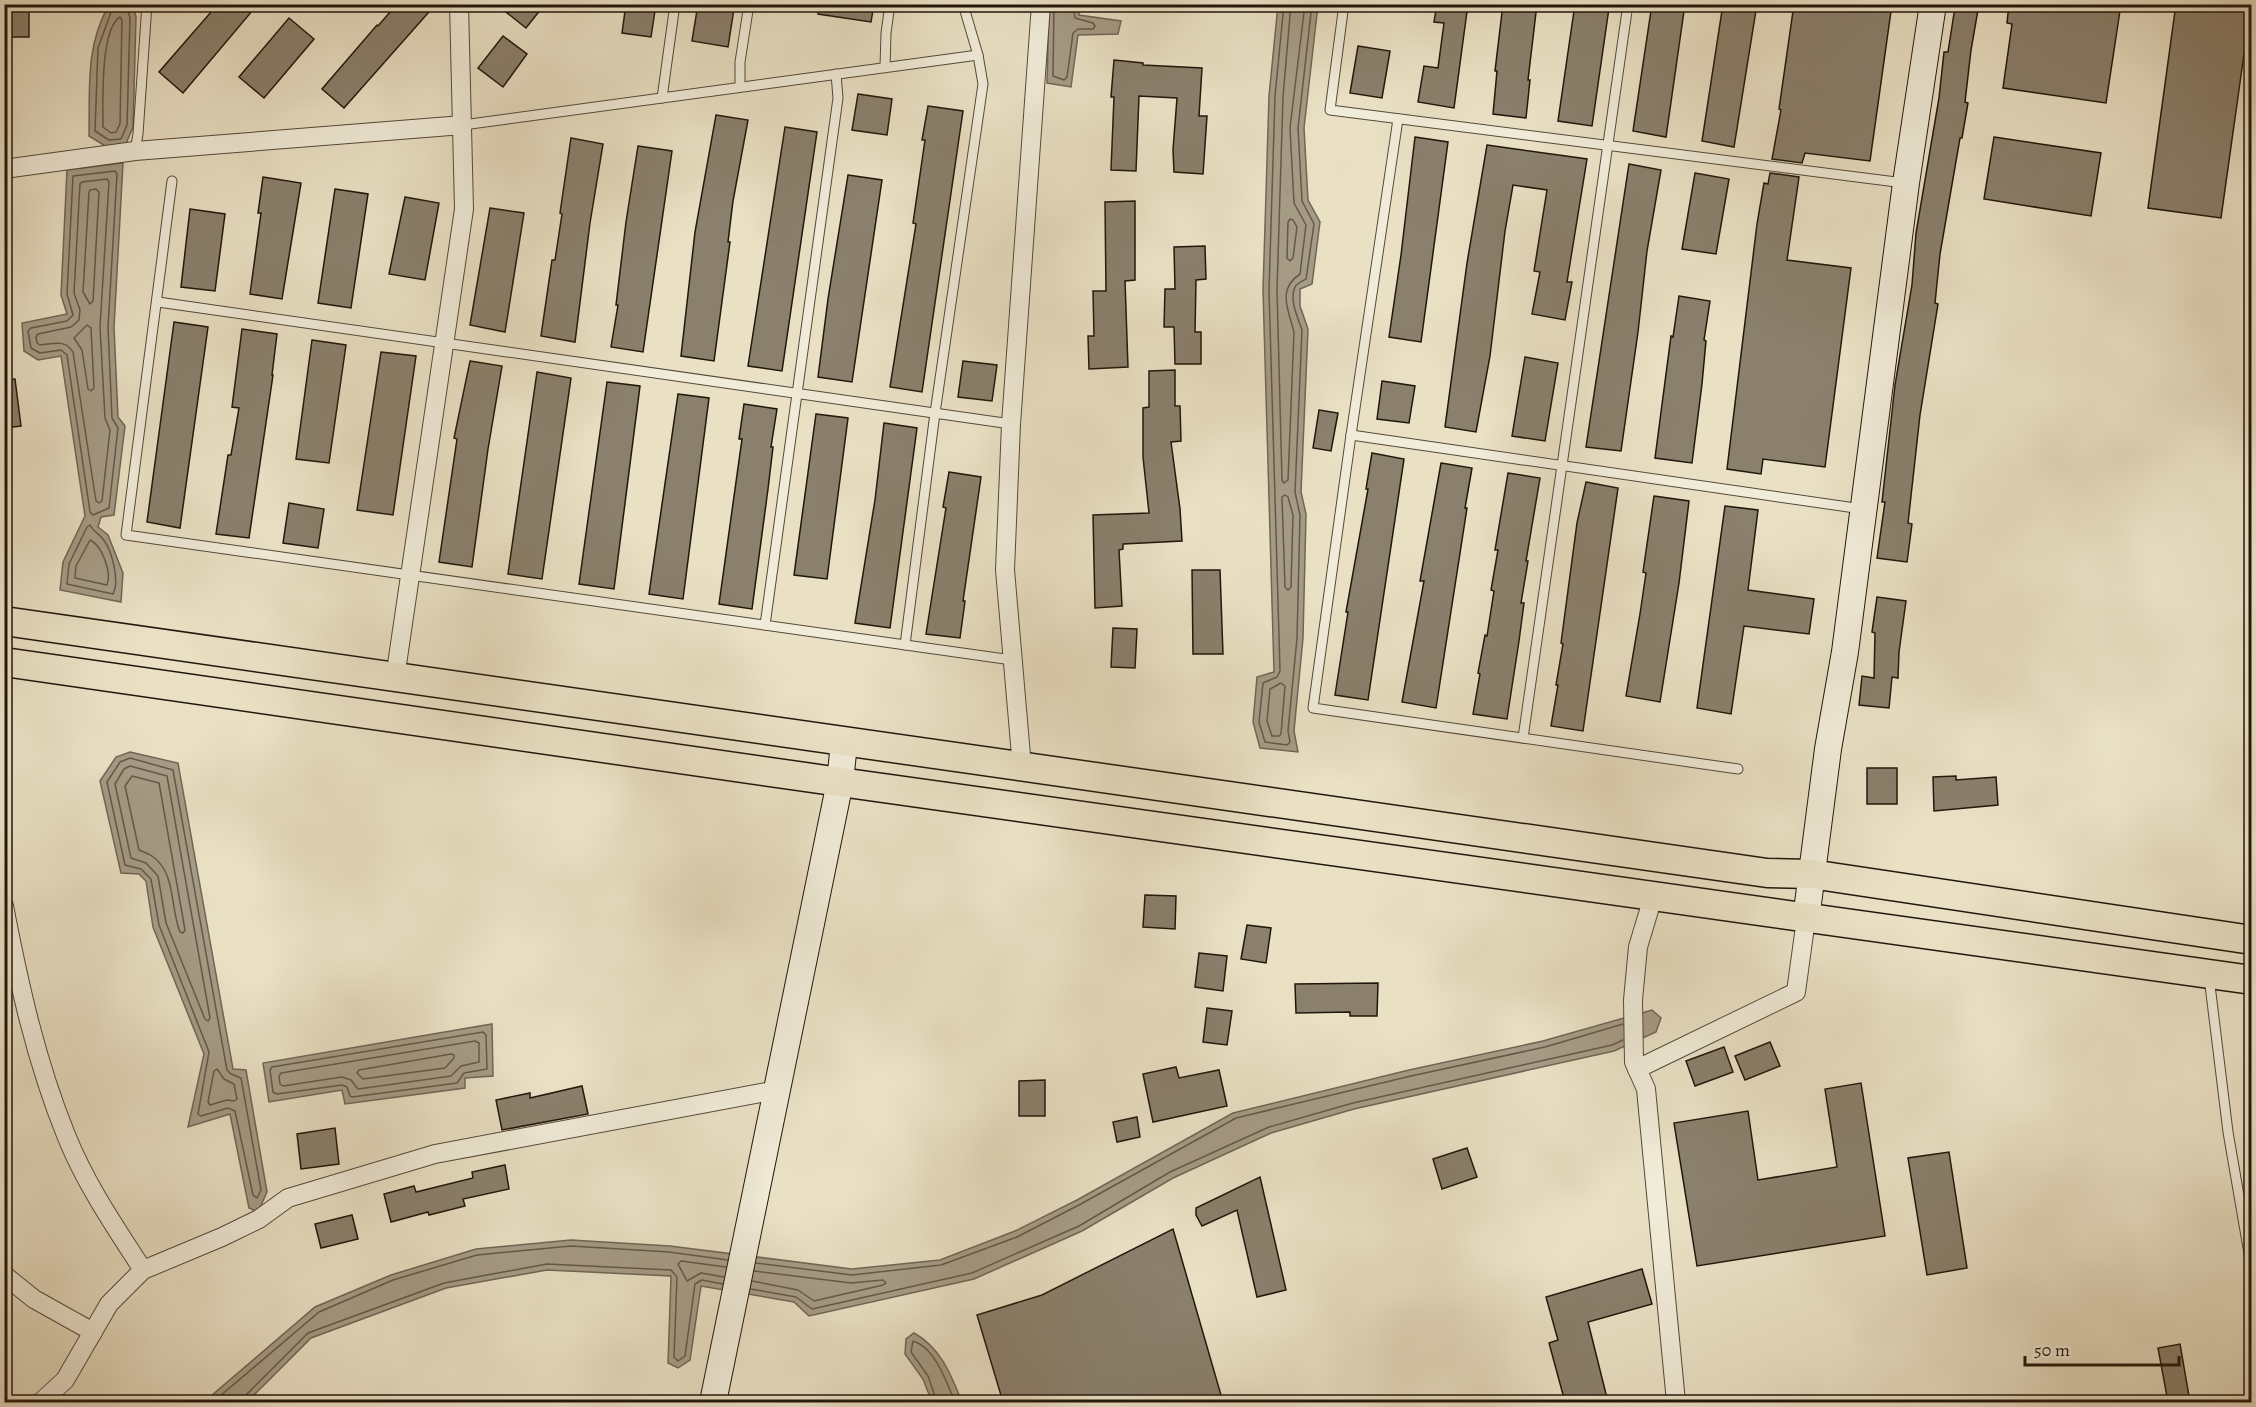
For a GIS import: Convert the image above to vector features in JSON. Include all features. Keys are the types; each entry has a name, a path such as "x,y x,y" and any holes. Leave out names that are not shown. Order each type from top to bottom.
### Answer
{"main road":[{"path":"4,621 844,743 1767,873 1811,874 2252,940"},
{"path":"4,662 1806,919 2252,980"}],"street":[{"path":"395,678 464,209 459,4"},
{"path":"1022,767 1005,570 1011,424 1041,4"},
{"path":"1637,1069 1796,993 1828,749 1845,651 1906,183 1933,4"},
{"path":"4,169 135,151 463,125"},
{"path":"713,1402 840,782 844,743"},
{"path":"1653,897 1638,947 1633,1000 1634,1062 1646,1089 1676,1402"},
{"path":"4,906 18,978 36,1051 66,1137 98,1200 143,1270"},
{"path":"41,1402 65,1380 109,1304 143,1270 259,1219 288,1198 435,1154 777,1090"},
{"path":"4,1275 34,1299 93,1332"}],"lane":[{"path":"135,151 147,4"},
{"path":"662,98 675,4"},
{"path":"740,87 740,63 749,4"},
{"path":"885,68 890,4"},
{"path":"906,645 935,413 983,84 978,55 963,4"},
{"path":"1344,4 1330,110 1906,183"},
{"path":"1523,738 1628,4"},
{"path":"463,125 978,55"},
{"path":"765,625 838,98 836,74"},
{"path":"1398,119 1313,708 1738,769"},
{"path":"172,181 126,535 1012,660"},
{"path":"158,302 1011,424"},
{"path":"1351,435 1863,509"},
{"path":"2209,975 2228,1132 2252,1271"}],"water":[{"path":"109,5 134,8 136,17 133,127 125,146 107,147 89,136 89,102 92,52 101,21"},
{"path":"1049,5 1079,5 1079,15 1121,21 1118,34 1078,35 1071,87 1047,83"},
{"path":"1278,5 1318,5 1304,128 1308,200 1320,222 1312,284 1300,289 1300,306 1308,329 1301,492 1306,514 1303,638 1294,731 1298,752 1260,748 1253,722 1257,677 1274,672 1263,290 1269,96"},
{"path":"123,163 114,327 118,417 125,426 114,515 101,517 98,527 108,535 123,573 121,602 60,590 63,562 85,516 61,356 38,360 24,351 22,323 67,314 61,295 67,170"},
{"path":"130,752 178,763 233,1069 246,1070 267,1192 258,1212 249,1208 230,1114 188,1127 204,1054 153,927 146,881 139,874 121,873 100,781 116,757"},
{"path":"1652,1010 1661,1018 1656,1032 1614,1051 1354,1109 1271,1133 1173,1178 1082,1231 974,1279 809,1316 794,1302 701,1286 690,1360 678,1368 668,1363 671,1276 547,1270 446,1288 311,1338 247,1402 204,1402 315,1307 391,1275 476,1249 571,1240 670,1246 852,1269 940,1260 1015,1231 1077,1200 1233,1113 1409,1070 1543,1041"},
{"path":"492,1024 493,1076 465,1078 465,1088 345,1104 342,1090 269,1102 263,1063"},
{"path":"914,1333 938,1354 962,1402 932,1402 923,1379 905,1354 906,1339"}],"building":[{"path":"4,4 29,4 29,37 4,37"},
{"path":"218,4 258,4 183,93 159,72"},
{"path":"397,4 436,4 344,108 322,89"},
{"path":"496,4 545,4 526,28"},
{"path":"626,4 656,4 651,37 622,33"},
{"path":"698,4 734,9 728,47 692,41"},
{"path":"819,4 874,4 871,22 818,14"},
{"path":"1437,4 1468,4 1454,108 1418,102 1424,66 1438,68 1444,23 1434,22"},
{"path":"1503,4 1537,4 1526,118 1493,114 1497,71 1495,71"},
{"path":"1575,4 1609,8 1592,126 1558,121"},
{"path":"1652,4 1685,4 1666,137 1633,131"},
{"path":"1723,4 1757,4 1734,147 1702,141"},
{"path":"1794,4 1892,4 1870,161 1805,153 1802,163 1772,159 1781,110 1779,109"},
{"path":"2009,4 2121,4 2106,103 2003,88 2012,24 2007,23"},
{"path":"2176,4 2251,4 2221,218 2148,208"},
{"path":"1955,7 1978,10 1965,102 1968,103 1940,254 1935,303 1938,304 1920,415 1908,523 1912,524 1907,562 1877,558 1885,502 1882,502 1895,385 1912,285 1916,233 1939,98 1944,52 1948,52"},
{"path":"289,18 314,39 264,98 239,77"},
{"path":"503,36 527,54 503,87 478,68"},
{"path":"1358,46 1390,51 1382,98 1350,93"},
{"path":"1114,60 1143,63 1143,65 1202,68 1199,116 1207,116 1203,174 1174,172 1173,150 1177,98 1139,96 1136,171 1111,170 1114,97 1111,97"},
{"path":"858,94 892,99 887,135 852,130"},
{"path":"928,106 963,111 922,392 890,387 916,224 913,223"},
{"path":"716,115 748,120 733,201 728,242 730,242 714,361 681,356 695,232"},
{"path":"785,127 817,132 782,371 748,366"},
{"path":"1415,137 1448,142 1421,342 1389,337"},
{"path":"1994,137 2101,153 2091,216 1984,199"},
{"path":"571,138 603,144 590,223 575,342 541,336 552,260 555,260 562,214 560,213"},
{"path":"1487,145 1587,159 1567,282 1572,282 1565,320 1532,314 1540,272 1534,271 1547,190 1513,185 1490,356 1476,432 1445,427 1467,263"},
{"path":"638,146 672,151 643,352 611,347"},
{"path":"1629,164 1661,170 1647,251 1621,451 1586,447"},
{"path":"1695,173 1729,179 1716,254 1682,249"},
{"path":"1770,173 1799,177 1787,260 1851,268 1825,467 1763,459 1761,474 1727,469 1757,224 1764,183 1768,184"},
{"path":"848,175 882,180 852,382 818,377"},
{"path":"263,177 301,183 282,299 250,294 261,213 258,213"},
{"path":"335,189 368,194 351,308 318,303"},
{"path":"405,197 439,203 425,280 389,274"},
{"path":"1135,201 1135,280 1125,281 1128,367 1089,369 1088,336 1094,336 1093,291 1106,291 1105,202"},
{"path":"490,208 524,213 505,332 470,325"},
{"path":"190,209 225,214 215,291 181,287"},
{"path":"1205,246 1206,279 1196,280 1195,332 1201,332 1201,364 1175,364 1174,327 1164,327 1165,289 1175,289 1174,247"},
{"path":"1679,296 1710,301 1692,463 1655,458 1671,336 1673,337"},
{"path":"174,322 208,327 180,528 147,522"},
{"path":"242,329 277,334 249,538 216,534 228,455 231,455 239,408 232,407"},
{"path":"312,340 346,345 329,463 296,459"},
{"path":"381,352 416,356 393,515 357,510"},
{"path":"1525,357 1558,363 1545,441 1512,436"},
{"path":"470,361 502,366 472,567 439,562 457,439 454,438"},
{"path":"963,361 997,365 992,401 958,397"},
{"path":"1175,370 1175,406 1180,406 1181,441 1171,442 1182,541 1123,544 1123,549 1119,550 1122,606 1095,608 1093,515 1149,513 1143,457 1143,408 1149,407 1149,371"},
{"path":"537,372 571,378 542,579 508,574"},
{"path":"15,379 21,426 4,428 4,380"},
{"path":"1382,381 1415,386 1409,423 1377,419"},
{"path":"607,382 640,386 614,589 579,584"},
{"path":"678,394 709,398 683,599 649,594"},
{"path":"744,404 777,409 752,609 719,604 742,439 739,439"},
{"path":"1319,410 1338,413 1331,451 1313,448"},
{"path":"816,414 848,418 827,579 794,575"},
{"path":"884,423 917,428 890,628 855,623 875,500"},
{"path":"1372,453 1404,459 1368,700 1335,695"},
{"path":"1441,463 1472,468 1436,708 1402,702 1424,581 1420,581"},
{"path":"949,472 981,477 963,601 965,601 960,638 926,634 946,508 943,507"},
{"path":"1508,473 1540,478 1526,561 1528,561 1521,603 1524,603 1507,719 1473,714 1480,674 1478,673 1494,591 1491,590 1498,550 1495,550"},
{"path":"1586,482 1618,488 1583,731 1551,726 1577,523"},
{"path":"1654,496 1689,501 1679,583 1660,702 1626,696 1646,573 1643,572"},
{"path":"289,503 324,509 318,548 283,543"},
{"path":"1725,506 1758,510 1748,590 1814,599 1809,634 1744,626 1731,714 1697,708"},
{"path":"1192,570 1220,570 1223,654 1193,654"},
{"path":"1877,597 1906,601 1898,678 1892,677 1889,708 1859,705 1862,676 1874,678 1875,633 1872,632"},
{"path":"1113,628 1137,629 1135,668 1111,667"},
{"path":"1867,768 1897,768 1897,804 1867,804"},
{"path":"1956,776 1956,780 1996,777 1998,805 1934,811 1933,777"},
{"path":"1145,895 1176,896 1175,929 1143,927"},
{"path":"1247,925 1271,928 1266,963 1241,959"},
{"path":"1199,953 1227,956 1223,991 1195,987"},
{"path":"1378,983 1377,1016 1350,1016 1350,1012 1296,1013 1295,984"},
{"path":"1207,1008 1232,1011 1227,1045 1203,1042"},
{"path":"1770,1042 1780,1066 1745,1080 1735,1056"},
{"path":"1724,1047 1733,1072 1695,1086 1686,1061"},
{"path":"1176,1067 1179,1078 1219,1070 1227,1106 1153,1122 1143,1074"},
{"path":"1045,1080 1045,1116 1019,1116 1019,1081"},
{"path":"1861,1083 1885,1236 1697,1266 1674,1123 1748,1111 1758,1180 1837,1167 1825,1089"},
{"path":"582,1086 588,1114 502,1130 496,1100 530,1093 530,1098"},
{"path":"1137,1117 1140,1137 1117,1142 1113,1122"},
{"path":"335,1128 339,1164 301,1169 297,1134"},
{"path":"1467,1148 1477,1177 1442,1189 1433,1159"},
{"path":"1949,1152 1967,1268 1927,1275 1908,1158"},
{"path":"505,1165 509,1189 463,1199 465,1206 429,1215 428,1212 391,1222 384,1194 414,1186 416,1192 473,1178 472,1172"},
{"path":"1260,1177 1286,1290 1257,1297 1237,1210 1202,1226 1196,1215 1196,1208"},
{"path":"352,1215 358,1239 321,1248 315,1224"},
{"path":"1173,1229 1223,1402 1003,1402 977,1315 1042,1295"},
{"path":"1642,1269 1652,1304 1588,1322 1608,1402 1565,1402 1549,1343 1558,1340 1546,1297"},
{"path":"2180,1344 2190,1402 2168,1402 2158,1348"}]}
